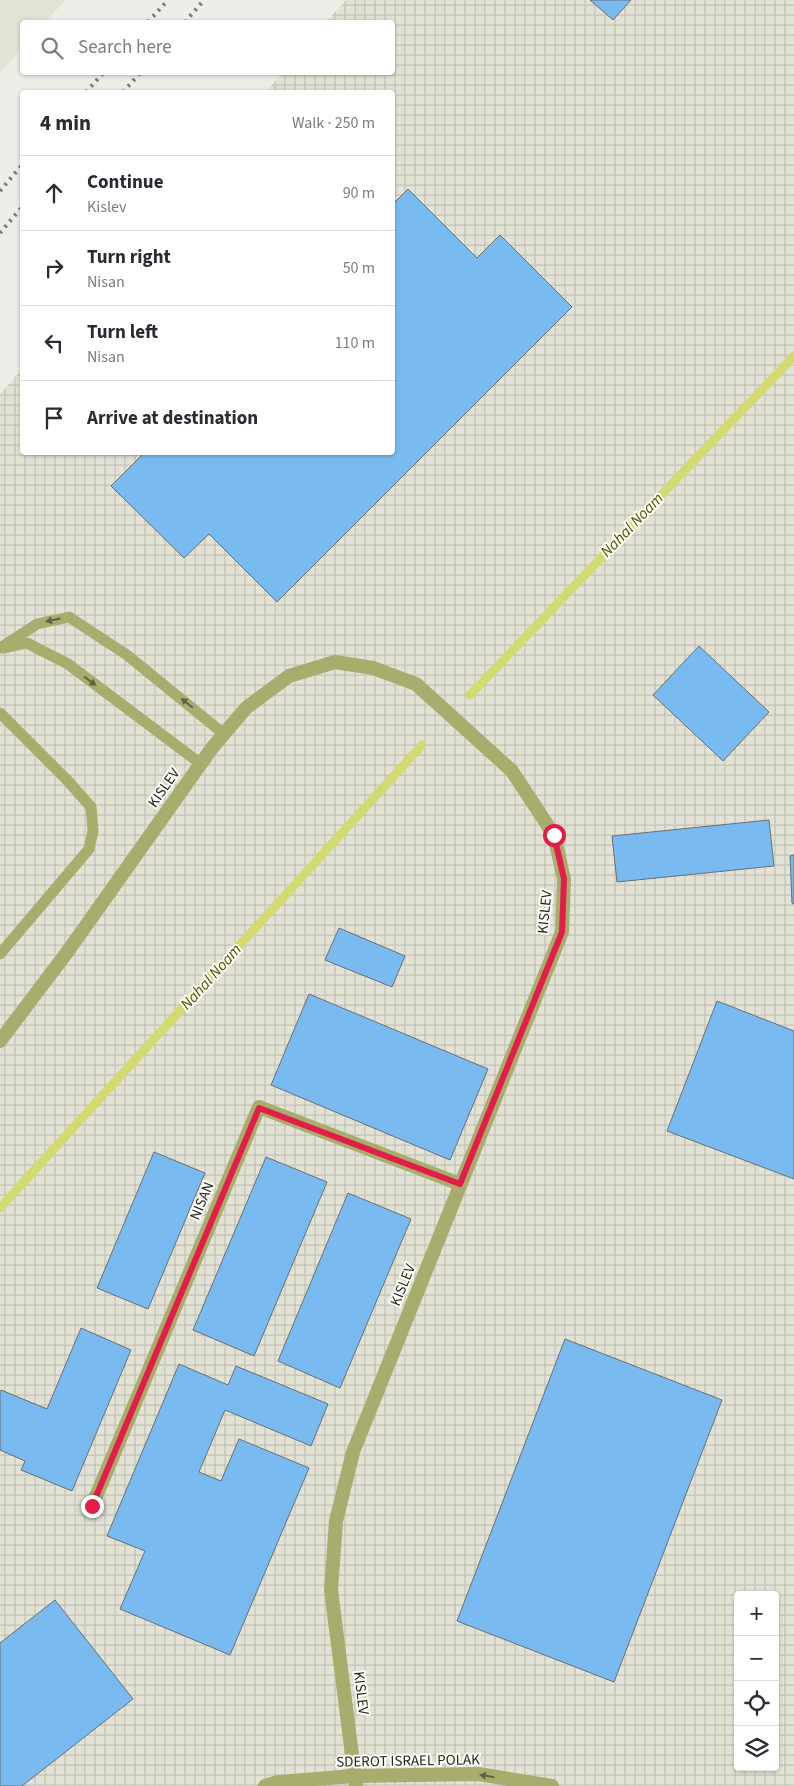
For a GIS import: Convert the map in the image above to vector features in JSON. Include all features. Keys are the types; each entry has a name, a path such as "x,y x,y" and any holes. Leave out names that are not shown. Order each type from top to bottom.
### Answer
{"street":[{"name":"KISLEV","path":"0,1041 68,951 224,734 246,708 289,676 335,662 373,668 416,684 512,771 554,835 564,879 562,932 353,1452 336,1521 331,1590 355,1781"},
{"name":"NISAN","path":"92,1506 259,1108 460,1184"},
{"name":"SDEROT ISRAEL POLAK","path":"265,1786 278,1782 355,1781 478,1774 552,1786"}],"lane":[{"path":"0,649 37,624 69,617 126,655 224,734"},
{"path":"0,649 27,643 68,664 201,764"},
{"path":"0,713 68,781 91,807 93,831 89,848 0,954"}],"shaded area":[{"path":"0,0 66,0 47,20 20,20 20,50 0,73"},
{"path":"346,0 794,0 794,1786 0,1786 0,394 20,371 20,455 395,455 395,90 267,90 281,75 395,75 395,20 328,20"}],"building":[{"path":"590,0 631,0 613,20"},
{"path":"408,189 477,258 500,235 572,307 277,602 209,534 184,558 111,486 142,455 395,455 395,202"},
{"path":"699,646 769,712 723,761 653,695"},
{"path":"769,820 774,866 617,882 612,836"},
{"path":"794,855 794,904 792,903 790,856"},
{"path":"339,928 405,956 392,987 325,960"},
{"path":"309,994 488,1069 450,1160 271,1085"},
{"path":"717,1001 794,1031 794,1179 667,1131"},
{"path":"154,1152 205,1173 148,1309 97,1288"},
{"path":"266,1157 327,1182 254,1356 193,1330"},
{"path":"348,1193 411,1219 340,1388 278,1361"},
{"path":"81,1328 131,1350 72,1491 21,1470 25,1461 0,1450 0,1392 1,1390 47,1409"},
{"path":"565,1339 722,1400 614,1682 457,1621"},
{"path":"179,1364 228,1385 236,1366 328,1404 311,1446 225,1410 199,1472 221,1481 239,1439 309,1468 230,1655 120,1609 145,1551 107,1536"},
{"path":"55,1600 133,1699 22,1786 0,1786 0,1643"}],"waterway":[{"name":"Nahal Noam","path":"470,695 794,356"},
{"name":"Nahal Noam","path":"0,1208 422,745"}],"railway":[{"path":"150,20 168,0"},
{"path":"187,20 204,0"},
{"path":"88,90 101,75"},
{"path":"125,90 138,75"},
{"path":"0,191 20,167"},
{"path":"0,233 20,209"}],"route":[{"path":"92,1506 259,1108 460,1184 562,932 564,879 554,835"}]}
